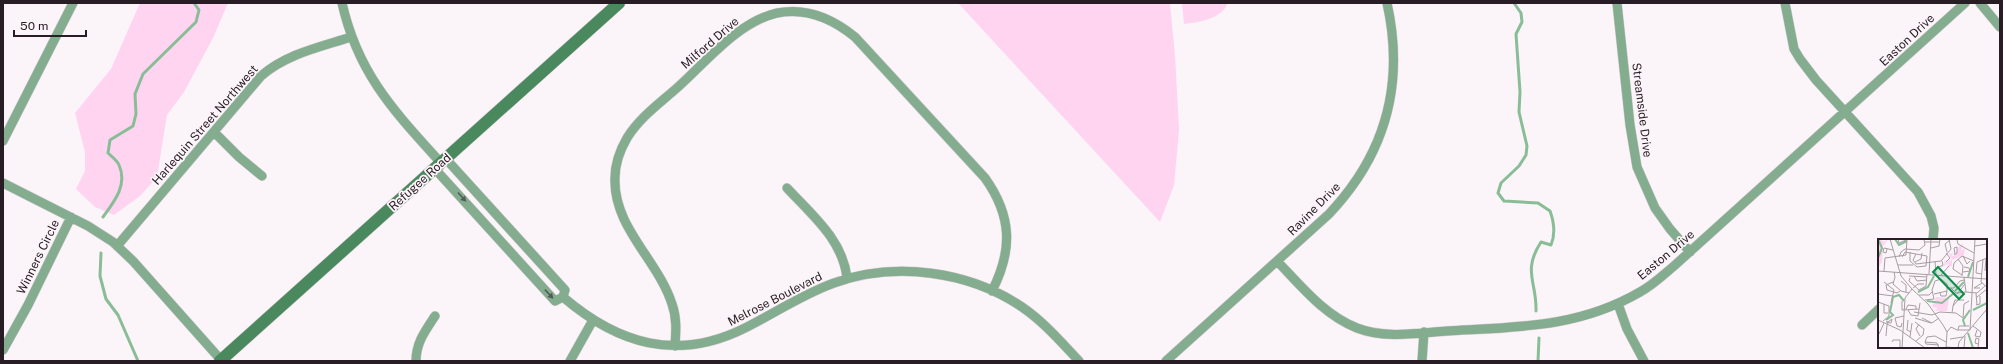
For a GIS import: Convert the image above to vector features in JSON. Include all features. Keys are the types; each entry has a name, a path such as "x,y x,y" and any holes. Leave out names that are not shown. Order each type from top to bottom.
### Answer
{"main road":[{"name":"Refugee Road","path":"221,361 619,3"}],"street":[{"path":"3,141 72,3"},
{"path":"342,3 351,37 358,53 384,99 441,164 565,290 563,297"},
{"name":"Ravine Drive","path":"1166,361 1339,203 1364,169 1376,144 1389,104 1394,76 1394,47 1387,3"},
{"name":"Streamside Drive","path":"1617,3 1630,125 1637,167 1655,208 1670,229 1690,252"},
{"path":"1785,3 1794,49 1816,80 1846,111 1918,192 1931,216 1934,228 1933,239"},
{"name":"Easton Drive","path":"1277,261 1313,299 1345,323 1358,329 1382,333 1424,332 1535,325 1562,322 1590,315 1618,304 1652,284 1690,252 1965,3"},
{"path":"1980,3 2000,27"},
{"name":"Milford Drive","path":"675,346 675,317 667,291 631,231 619,206 616,192 617,164 627,138 654,107 739,32 763,18 776,14 804,12 818,15 843,27 855,37 985,178 1000,200 1007,226 1006,253 1003,266 992,290"},
{"name":"Harlequin Street Northwest","path":"117,246 261,76 274,66 299,54 351,37"},
{"path":"214,132 239,157 262,176"},
{"name":"Melrose Boulevard","path":"441,164 555,301 563,297 593,320 609,330 635,341 655,345 675,346 705,342 728,335 820,288 847,278 875,274 924,272 959,279 992,290 1012,301 1035,317 1056,336 1079,361"},
{"path":"3,183 71,217 101,234 117,246 221,361"},
{"path":"787,188 835,241 844,259 847,278"},
{"name":"Winners Circle","path":"3,350 28,305 71,217"},
{"path":"1618,304 1627,330 1644,361"},
{"path":"1862,325 1878,310"},
{"path":"416,361 420,340 435,316"},
{"path":"570,361 593,320"},
{"path":"1422,361 1424,332"}],"shaded area":[{"path":"140,3 228,3 213,38 184,92 167,115 157,177 140,196 114,215 95,207 76,189 85,171 85,152 75,113 111,69"},
{"path":"958,3 1170,3 1175,56 1179,130 1174,185 1160,222"},
{"path":"1182,3 1228,3 1220,13 1209,19 1184,24"}],"waterway":[{"path":"103,217 115,199 121,186 122,179 118,163 108,153 110,140 133,126 136,114 135,94 143,74 196,22 199,10 194,3"},
{"path":"1514,3 1521,13 1522,22 1516,34 1520,92 1519,112 1527,146 1526,155 1519,166 1501,183 1498,193 1504,201 1538,203 1550,211 1554,232 1553,241 1551,245 1541,242 1532,261 1531,269 1536,311"},
{"path":"101,253 100,276 106,299 118,315 138,361"},
{"path":"1538,361 1539,338"}]}
